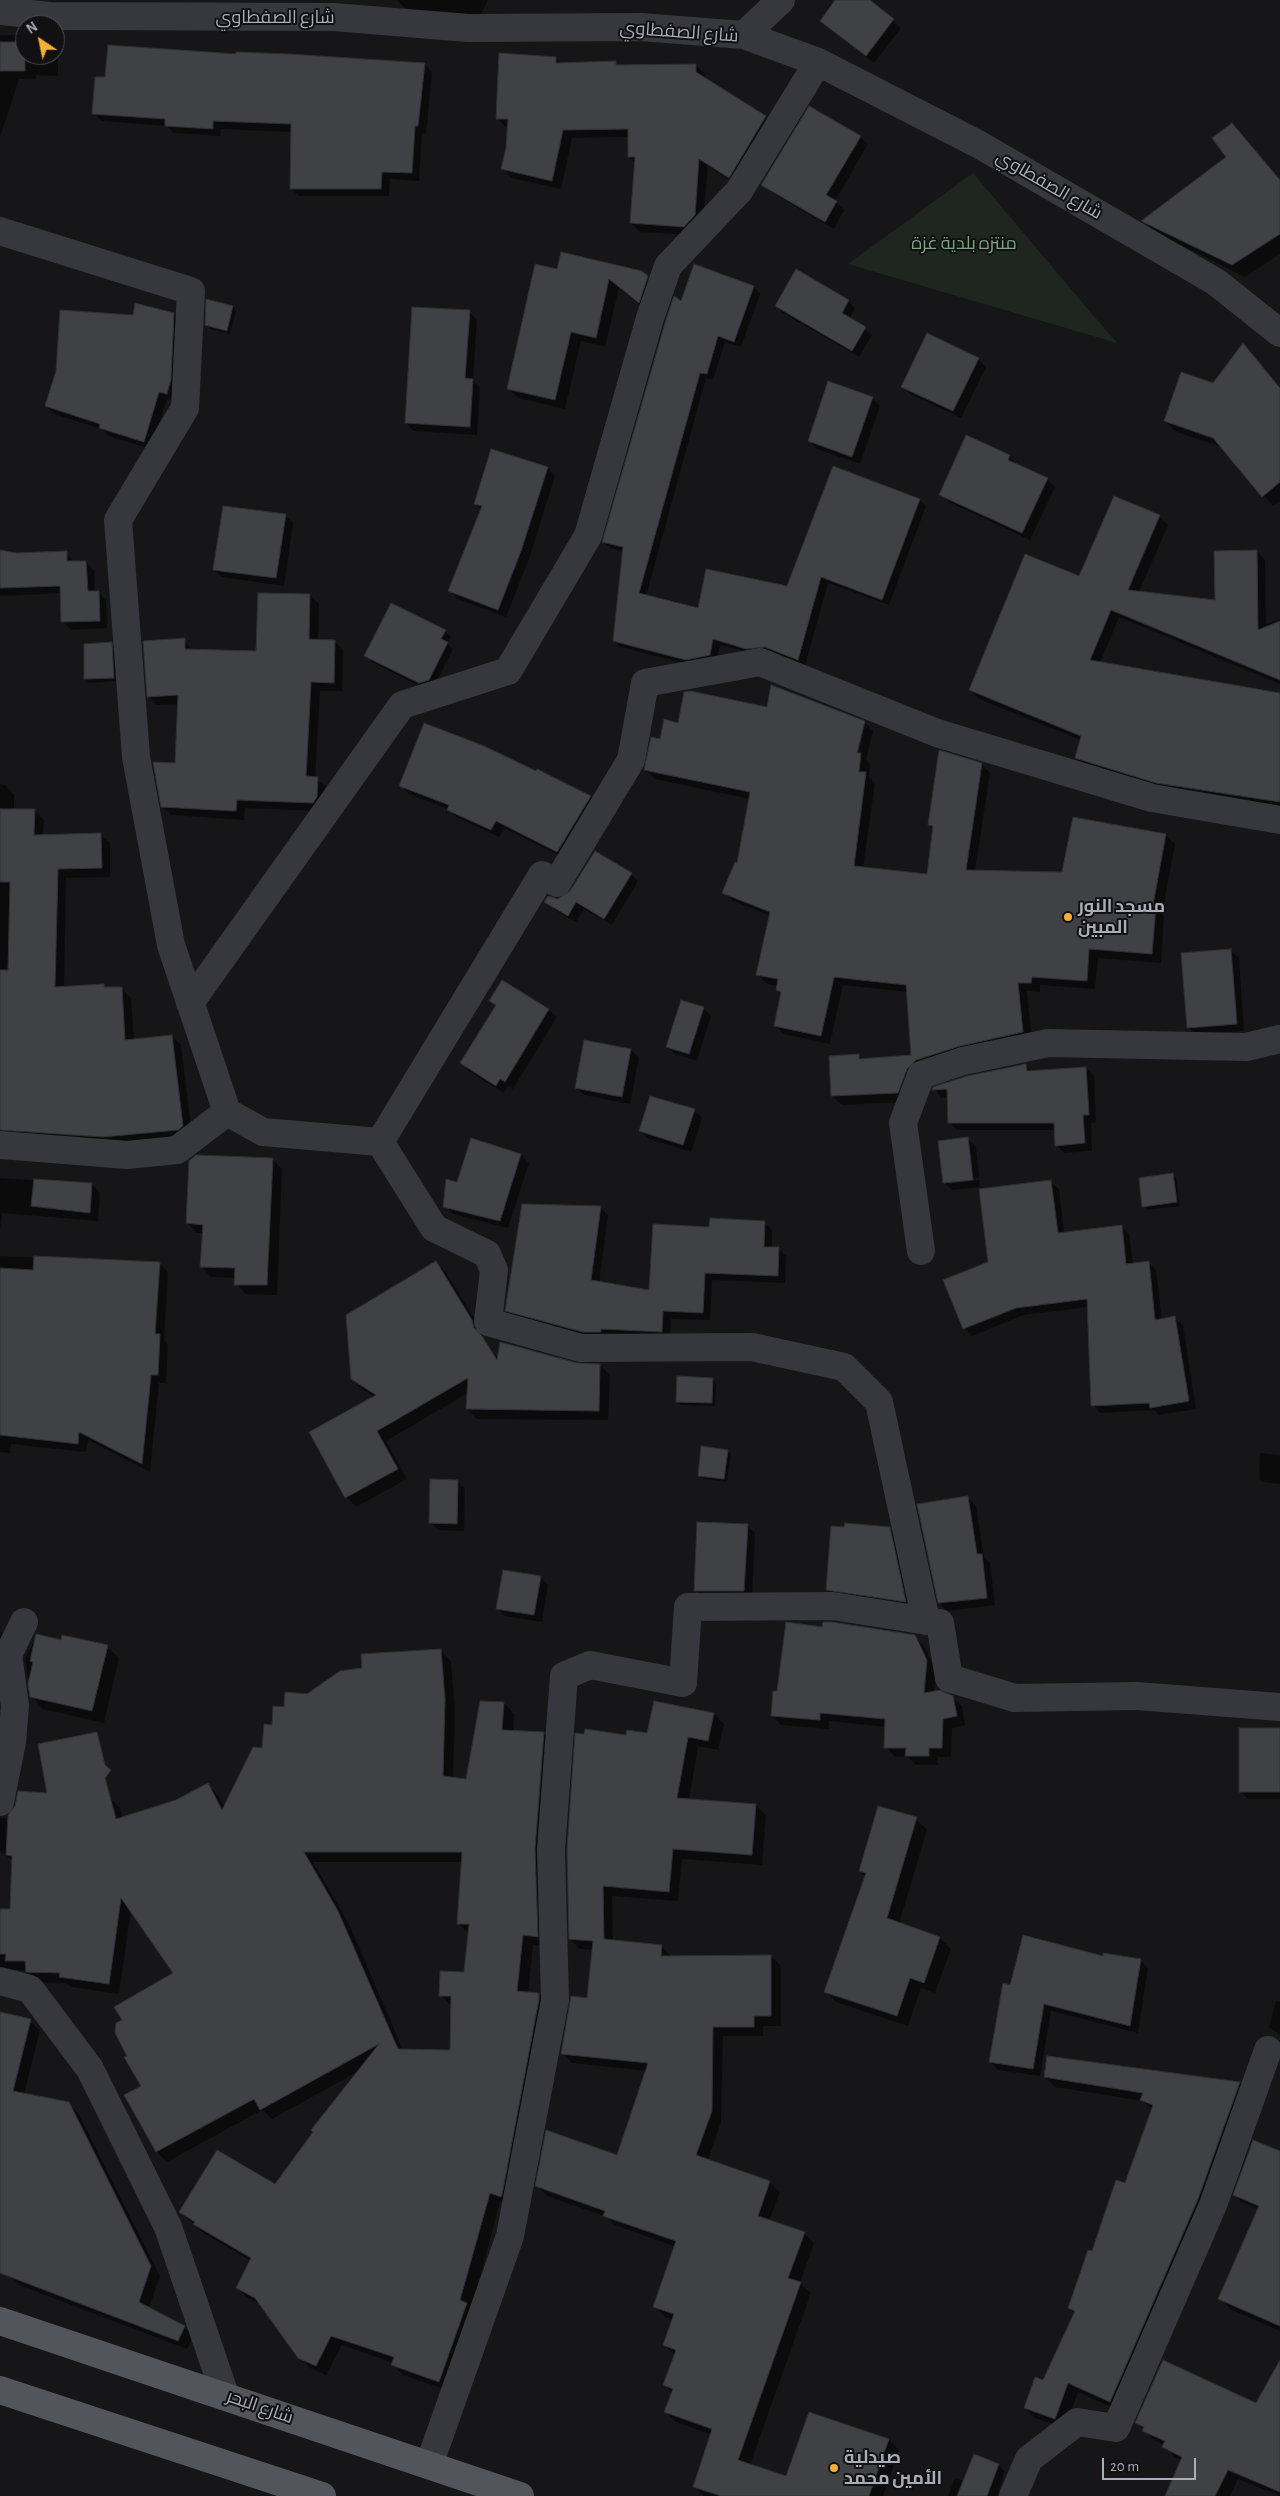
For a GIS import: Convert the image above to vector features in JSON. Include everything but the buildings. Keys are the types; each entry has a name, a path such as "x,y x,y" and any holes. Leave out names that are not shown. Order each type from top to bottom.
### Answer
{"main road":[{"name":"شارع البحر","path":"0,2321 225,2395 520,2496"},
{"path":"0,2390 322,2496"}],"street":[{"path":"744,35 781,0"},
{"name":"شارع الصفطاوي","path":"0,11 50,16 334,17 468,28 640,27 744,35 818,62 978,144 1216,282 1280,333"},
{"path":"190,1002 402,704 508,671 588,536 650,318 668,266 739,191 818,62"},
{"path":"0,231 191,291 185,408 118,520 136,757 170,945 227,1112 263,1132 380,1142"},
{"path":"380,1142 542,875 557,883 631,760 645,683 760,662 947,736 1152,798 1280,820"},
{"path":"922,1251 903,1123 920,1075 962,1061 1048,1043 1246,1047 1280,1039"},
{"path":"0,1145 127,1155 177,1150 227,1112"},
{"path":"380,1142 434,1228 487,1254 494,1270 488,1322 581,1348 752,1347 844,1367 879,1402 926,1621"},
{"path":"429,2465 510,2236 555,2000 551,1850 564,1676 590,1665 683,1683 688,1607 833,1606 940,1623 949,1678 1015,1698 1137,1696 1280,1707"},
{"path":"0,1802 12,1742 15,1706 8,1656 24,1622"},
{"path":"0,1980 30,1989 90,2069 168,2227 225,2395"},
{"path":"1013,2496 1029,2459 1077,2422 1116,2428 1214,2205 1268,2050"}],"green space":[{"name":"منتزه بلدية غزة","path":"973,173 1081,301 1117,343 848,264"}],"place":[{"name":"مسجد النور المبين","path":"1068,917"},
{"name":"صيدلية الأمين محمد","path":"834,2468"}]}
